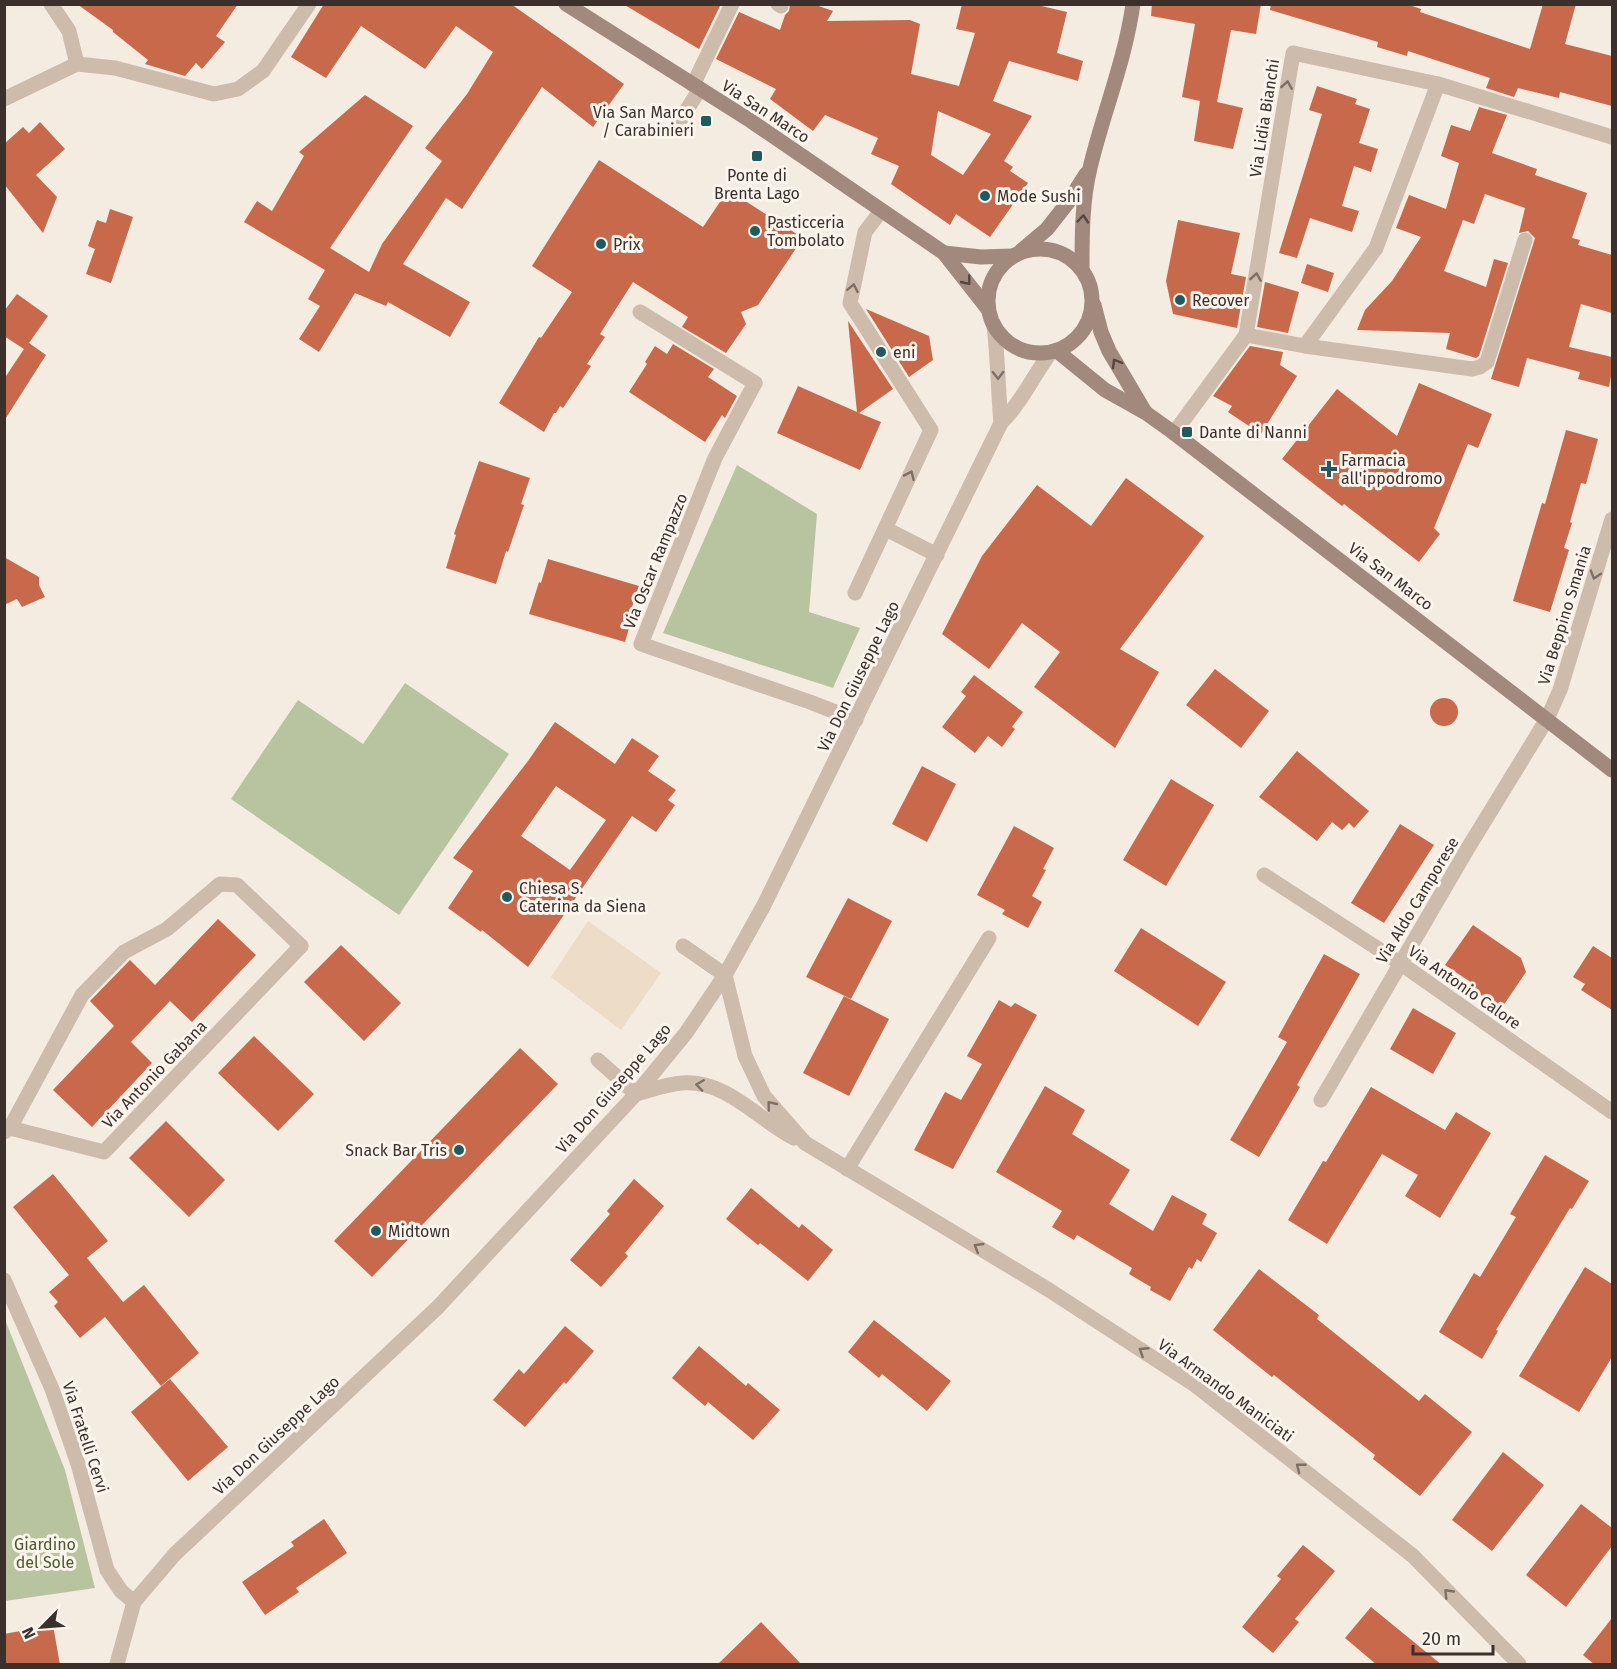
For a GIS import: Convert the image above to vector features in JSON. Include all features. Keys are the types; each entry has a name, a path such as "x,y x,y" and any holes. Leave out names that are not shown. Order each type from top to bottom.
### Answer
{"main road":[{"name":"Via San Marco","path":"566,4 760,128 944,254 988,309"},
{"path":"1082,269 1082,231 1089,169 1128,39 1133,4"},
{"path":"1016,254 1033,248 1047,248 1060,252 1072,259 1088,278 1093,299 1092,312 1083,330 1069,345 1054,351 1034,353 1018,348 1004,339 994,326 988,309 988,294 992,279 1000,266 1047,229 1069,201 1089,169"},
{"name":"Via San Marco","path":"944,254 981,257 1016,254"},
{"name":"Via San Marco","path":"1093,299 1105,341 1146,413"},
{"name":"Via San Marco","path":"1054,351 1105,390 1146,413 1174,433 1612,770"}],"street":[{"path":"51,4 69,31 77,64"},
{"path":"4,99 77,64 115,68 214,94 238,89 263,71 309,4"},
{"path":"677,125 732,4"},
{"name":"Via Lidia Bianchi","path":"1174,433 1246,335 1293,53 1438,84 1612,137"},
{"path":"1305,346 1376,249 1438,84"},
{"path":"855,593 931,430 850,303 865,232 881,211"},
{"path":"1246,335 1305,346 1472,369 1480,367 1487,362 1525,240"},
{"name":"Via Oscar Rampazzo","path":"640,312 755,383 715,458 641,644 856,720"},
{"path":"994,326 998,357 998,398 1002,423"},
{"name":"Via Don Giuseppe Lago","path":"134,1602 175,1554 438,1307 636,1094 686,1033 725,975 764,905 1002,423 1017,407 1035,374 1054,351"},
{"name":"Via Beppino Smania","path":"1547,719 1560,690 1612,519"},
{"path":"886,529 938,555"},
{"name":"Via Aldo Camporese","path":"1321,1100 1400,963 1547,719"},
{"name":"Via Antonio Calore","path":"1264,875 1400,963 1612,1112"},
{"name":"Via Antonio Gabana","path":"220,884 237,885 302,946 104,1152 7,1130 82,995 124,952 167,930 220,884"},
{"path":"847,1169 989,938"},
{"path":"683,946 725,975"},
{"name":"Via Armando Maniciati","path":"725,975 745,1056 764,1096 805,1143"},
{"path":"598,1060 636,1094"},
{"name":"Via Armando Maniciati","path":"636,1094 683,1083 708,1085 738,1099 776,1128 805,1143 1049,1290 1195,1385 1413,1556 1519,1665"},
{"name":"Via Fratelli Cervi","path":"4,1280 52,1389 78,1464 107,1570 121,1591 134,1602"},
{"path":"117,1665 134,1602"}],"green space":[{"path":"737,465 817,514 809,612 860,628 833,688 663,633"},
{"path":"405,683 509,754 399,915 231,799 298,700 363,744"},
{"name":"Giardino del Sole","path":"4,1317 65,1470 95,1588 5,1601"}],"shaded area":[{"path":"588,921 661,973 621,1030 551,977"}],"building":[{"path":"77,4 238,4 216,36 225,42 202,69 196,63 185,76 145,64 148,60 113,30"},
{"path":"324,4 511,4 624,84 593,127 542,87 462,209 446,198 403,264 470,302 450,337 388,302 386,306 355,293 319,352 299,339 320,306 308,299 325,270 244,222 257,201 272,211 304,156 299,152 365,95 413,126 330,248 369,272 382,244 442,161 425,148 467,94 493,52 456,26 425,69 361,26 326,78 291,57"},
{"path":"623,4 721,4 699,49"},
{"path":"790,4 813,4 833,11 827,21 910,20 920,24 911,74 959,86 975,33 956,29 962,4 1033,4 1067,12 1057,53 1083,61 1078,81 1009,61 993,101 1032,116 1004,161 1013,167 1010,171 1028,183 990,237 956,214 950,225 891,184 899,166 871,154 878,138 825,115 813,131 770,99 776,89 716,59 739,12 780,30 785,15 789,11","holes":["938,111 991,134 963,175 931,155"]},
{"path":"1152,4 1261,4 1256,34 1231,30 1217,102 1243,108 1233,149 1194,141 1200,101 1182,97 1195,24 1151,16"},
{"path":"1271,4 1406,4 1421,9 1420,12 1530,49 1543,4 1576,4 1565,44 1612,56 1612,106 1560,92 1559,98 1518,88 1514,97 1486,88 1490,78 1408,51 1407,56 1377,47 1378,42 1270,10"},
{"path":"1317,86 1357,99 1355,104 1370,109 1359,143 1378,149 1371,172 1354,166 1342,206 1359,211 1352,232 1310,218 1297,258 1279,253 1322,114 1309,110"},
{"path":"1479,107 1507,115 1492,153 1537,169 1535,175 1587,193 1572,238 1580,240 1578,245 1612,255 1612,313 1581,304 1569,347 1612,357 1609,387 1578,379 1580,372 1527,358 1519,387 1491,379 1535,238 1528,231 1519,233 1525,208 1485,194 1474,224 1463,220 1444,271 1486,287 1494,259 1508,263 1479,356 1476,358 1446,349 1450,333 1357,330 1365,310 1392,281 1421,237 1396,228 1409,195 1446,209 1459,163 1441,156 1451,125 1470,131"},
{"path":"40,122 65,149 36,175 57,197 43,233 4,184 4,144 23,127 29,133"},
{"path":"599,160 703,227 728,190 803,238 758,305 741,312 746,324 726,353 682,327 688,317 633,282 600,334 605,337 587,364 591,366 563,408 560,406 554,413 544,432 499,403 539,337 541,338 572,292 532,266"},
{"path":"110,209 133,217 111,283 86,274 95,249 88,246 97,220 106,223"},
{"path":"1178,220 1240,233 1231,274 1246,277 1237,328 1173,314 1166,281"},
{"path":"1307,264 1334,273 1328,292 1301,283"},
{"path":"1265,282 1299,292 1288,333 1257,327"},
{"path":"17,294 48,316 29,343 46,355 4,421 4,379 24,349 4,336 4,311"},
{"path":"866,309 929,336 933,360 909,377"},
{"path":"848,321 893,389 859,413 881,422 860,470 777,433 798,386 857,412"},
{"path":"673,344 714,369 708,377 737,396 725,418 722,415 705,442 629,392 647,364 645,362 655,346 667,354"},
{"path":"1250,346 1283,352 1280,365 1297,376 1261,434 1228,412 1232,406 1213,396"},
{"path":"1419,383 1492,414 1478,448 1468,444 1434,528 1440,534 1419,562 1282,459 1337,389 1397,436"},
{"path":"1566,430 1598,439 1586,484 1581,483 1570,522 1572,523 1564,548 1569,550 1550,612 1513,601 1542,503 1545,504"},
{"path":"479,461 530,478 521,504 524,505 496,584 446,568 456,535 454,534"},
{"path":"1126,478 1204,536 1120,649 1159,672 1115,748 1034,687 1060,652 1022,623 989,669 942,634 982,556 1037,485 1091,526"},
{"path":"4,557 39,577 39,585 45,597 22,607 17,599 4,605"},
{"path":"548,559 639,586 631,610 634,611 625,642 529,614"},
{"path":"1215,669 1269,711 1241,748 1186,705"},
{"path":"974,675 1023,712 1012,727 1015,729 1002,747 988,736 975,753 942,727 966,696 961,692"},
{"path":"1444,698 1454,702 1458,712 1454,722 1444,726 1434,722 1430,712 1434,702"},
{"path":"555,722 615,764 632,738 659,756 648,771 676,790 668,800 675,805 656,832 632,816 528,967 482,930 481,932 448,908 473,871 453,858","holes":["556,786 606,820 570,870 521,836"]},
{"path":"1297,751 1369,811 1354,828 1349,823 1342,830 1332,822 1317,841 1259,797"},
{"path":"922,766 956,784 927,842 892,824"},
{"path":"1171,779 1214,805 1166,886 1123,860"},
{"path":"1400,824 1434,845 1384,923 1351,903"},
{"path":"1014,826 1054,848 1043,869 1046,870 1032,896 1042,902 1028,928 1002,914 1005,910 977,895"},
{"path":"848,898 892,921 851,999 806,977"},
{"path":"218,919 256,955 192,1022 170,1001 131,1042 152,1063 92,1127 53,1090 114,1026 90,1001 130,960 155,985"},
{"path":"1473,925 1521,958 1526,972 1501,1009 1471,988 1472,983 1445,965"},
{"path":"1141,928 1226,982 1198,1026 1114,971"},
{"path":"341,945 401,1003 364,1041 304,982"},
{"path":"1593,946 1612,958 1612,1010 1581,990 1585,984 1573,977"},
{"path":"1324,954 1360,974 1297,1085 1300,1087 1259,1157 1230,1140 1287,1042 1278,1037"},
{"path":"844,996 889,1019 849,1096 803,1073"},
{"path":"999,1000 1011,1007 1015,1003 1037,1015 953,1169 914,1150 945,1092 961,1100 982,1064 967,1056"},
{"path":"1413,1008 1456,1033 1433,1074 1390,1049"},
{"path":"254,1036 314,1094 278,1131 218,1073"},
{"path":"520,1048 558,1084 372,1277 334,1241"},
{"path":"1045,1086 1085,1110 1072,1134 1130,1170 1109,1204 1153,1231 1172,1195 1207,1214 1202,1224 1217,1233 1201,1262 1197,1259 1192,1269 1189,1267 1170,1301 1150,1290 1151,1287 1129,1274 1132,1268 1077,1235 1074,1240 1052,1227 1062,1211 996,1172"},
{"path":"1371,1087 1445,1130 1456,1112 1491,1133 1440,1218 1405,1196 1418,1175 1382,1154 1327,1244 1288,1220"},
{"path":"166,1121 225,1180 189,1217 129,1158"},
{"path":"1545,1155 1589,1181 1572,1209 1570,1208 1496,1330 1498,1331 1482,1359 1439,1332 1474,1273 1480,1277 1516,1217 1510,1214"},
{"path":"53,1174 108,1241 87,1258 123,1302 144,1285 199,1353 161,1386 105,1317 80,1338 54,1306 58,1302 49,1292 69,1275 13,1207"},
{"path":"634,1179 664,1206 625,1253 628,1256 601,1287 570,1260 610,1214 607,1211"},
{"path":"751,1188 799,1228 802,1224 833,1250 808,1281 726,1219"},
{"path":"1585,1267 1612,1284 1612,1357 1579,1412 1519,1376"},
{"path":"1259,1269 1319,1315 1317,1319 1419,1401 1425,1394 1472,1432 1420,1496 1373,1459 1375,1455 1213,1330"},
{"path":"874,1320 951,1381 927,1411 882,1374 879,1378 848,1352"},
{"path":"565,1326 594,1351 525,1427 493,1400 519,1369 524,1374"},
{"path":"699,1346 746,1386 748,1383 780,1410 753,1440 708,1402 705,1406 672,1378"},
{"path":"170,1379 228,1447 188,1481 131,1412"},
{"path":"1503,1452 1544,1485 1492,1551 1452,1520"},
{"path":"1581,1504 1612,1528 1612,1546 1566,1607 1526,1575"},
{"path":"324,1519 347,1553 296,1588 299,1592 265,1615 242,1582 294,1546 291,1542"},
{"path":"1303,1545 1335,1571 1295,1619 1299,1622 1273,1653 1242,1627 1281,1579 1277,1576"},
{"path":"1371,1607 1442,1665 1377,1665 1345,1638"},
{"path":"1612,1618 1612,1665 1595,1665 1583,1655"},
{"path":"761,1622 802,1665 717,1665"},
{"path":"53,1625 60,1665 4,1665 4,1634"}],"place":[{"name":"Via San Marco / Carabinieri","path":"706,121"},
{"name":"Ponte di Brenta Lago","path":"757,156"},
{"name":"Mode Sushi","path":"985,196"},
{"name":"Pasticceria Tombolato","path":"755,231"},
{"name":"Prix","path":"601,244"},
{"name":"Recover","path":"1180,300"},
{"name":"eni","path":"881,352"},
{"name":"Dante di Nanni","path":"1187,432"},
{"name":"Farmacia all'ippodromo","path":"1329,469"},
{"name":"Chiesa S. Caterina da Siena","path":"507,897"},
{"name":"Snack Bar Tris","path":"459,1150"},
{"name":"Midtown","path":"376,1231"}]}
